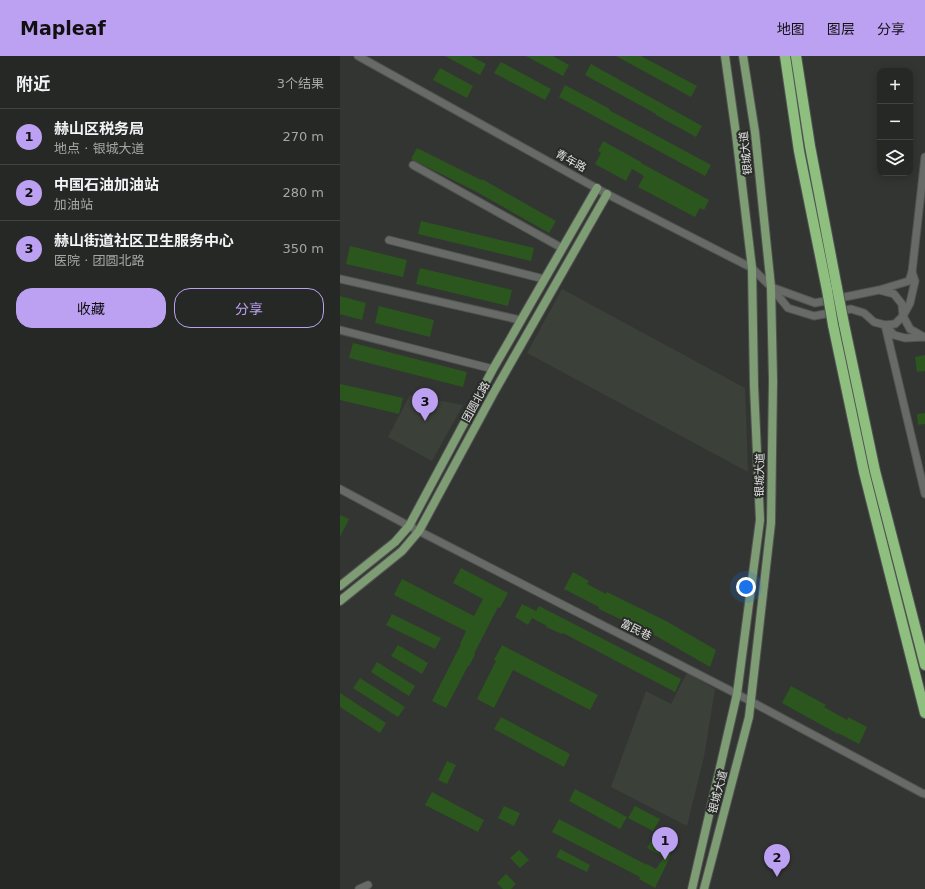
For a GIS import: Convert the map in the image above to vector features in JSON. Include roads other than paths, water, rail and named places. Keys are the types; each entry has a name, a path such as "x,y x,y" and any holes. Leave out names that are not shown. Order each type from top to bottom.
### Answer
{"highway":[{"path":"785,56 799,151 833,325 864,472 925,712"},
{"path":"796,56 810,146 844,324 875,471 925,665"}],"main road":[{"name":"银城大道","path":"692,889 738,694 760,520 754,386 752,268 725,56"},
{"name":"银城大道","path":"704,889 749,717 771,523 773,381 771,287 755,132 743,56"},
{"name":"团圆北路","path":"340,586 395,542 409,526 493,368 596,188"},
{"name":"团圆北路","path":"340,601 402,551 419,531 489,400 607,194"}],"street":[{"name":"青年路","path":"358,56 607,194 752,268 771,287 788,308 814,316 851,309 864,313 874,322 885,325 894,336 905,338 924,337"},
{"path":"771,287 815,303 910,282 925,157"},
{"path":"413,165 562,248"},
{"path":"389,240 544,279"},
{"path":"912,272 915,281 910,303 903,316 895,324 885,325 925,494"},
{"path":"340,279 520,320"},
{"path":"879,290 894,294 902,304 903,316 910,329 924,337"},
{"path":"340,330 493,368"},
{"name":"富民巷","path":"340,489 409,526 738,694 924,795"},
{"path":"359,889 368,885"}],"place":[{"name":"赫山街道社区卫生服务中心","path":"425,421"},
{"name":"赫山区税务局","path":"665,860"},
{"name":"中国石油加油站","path":"777,877"}]}
